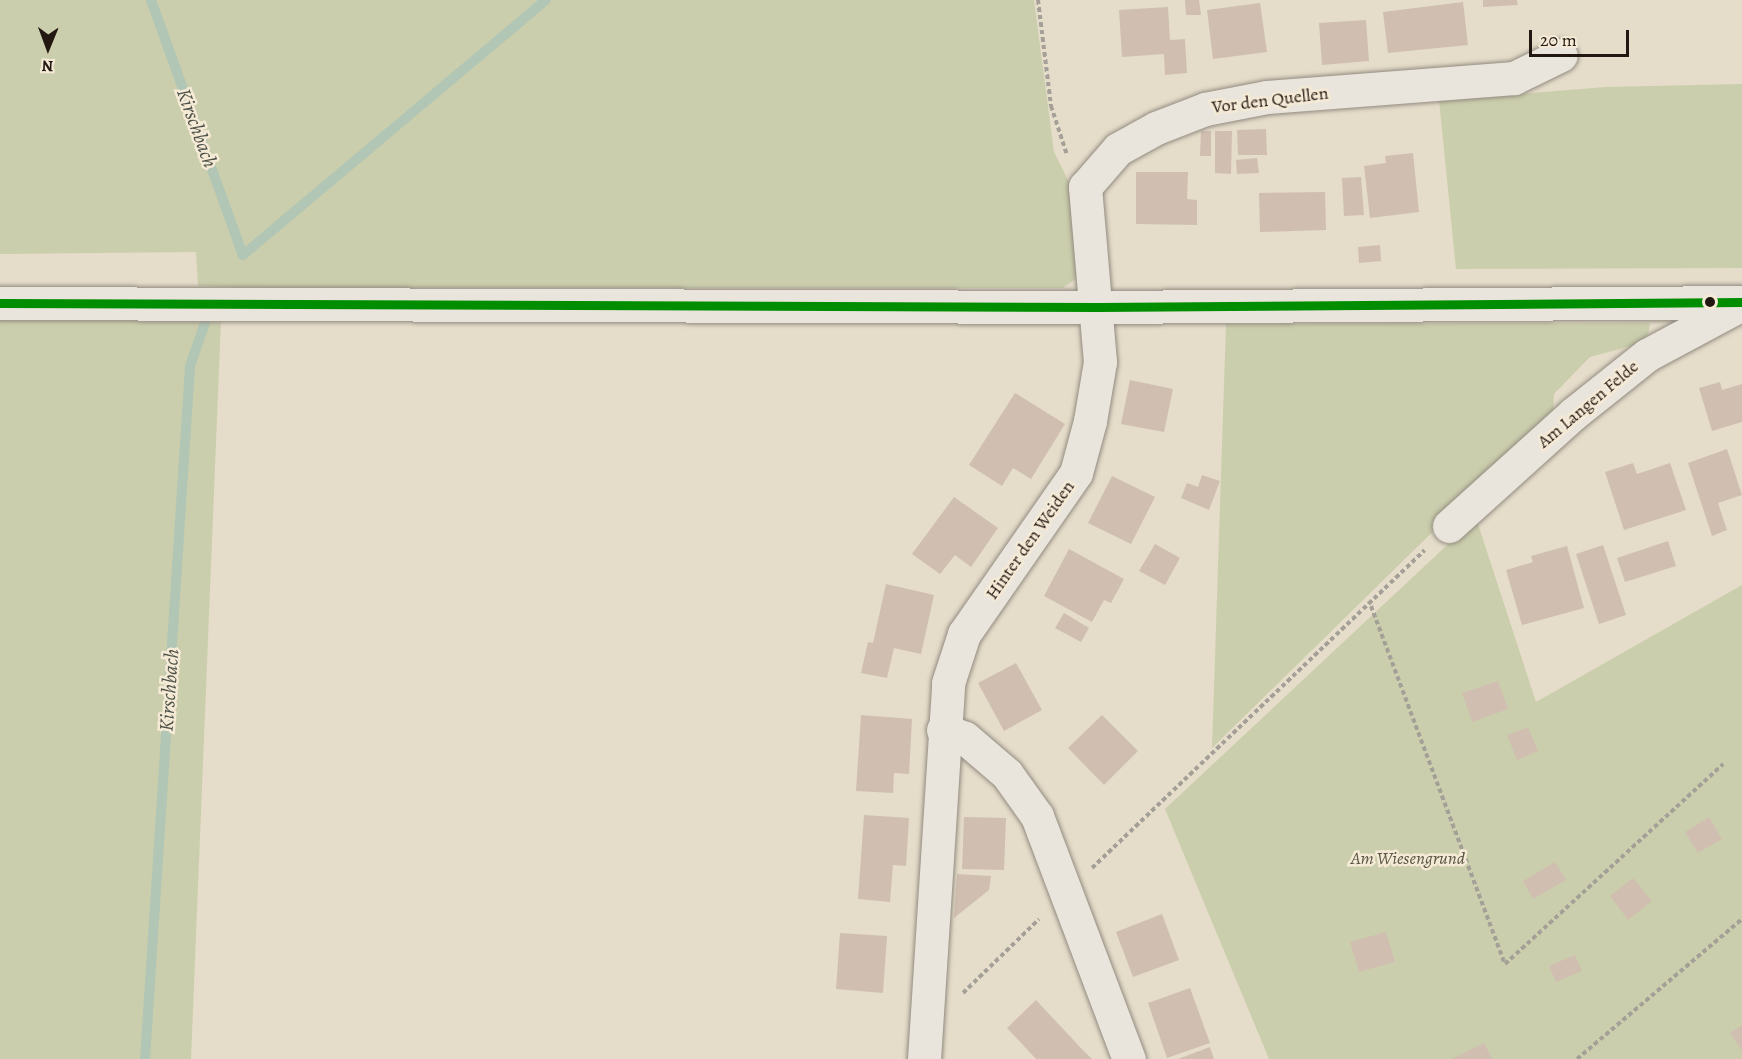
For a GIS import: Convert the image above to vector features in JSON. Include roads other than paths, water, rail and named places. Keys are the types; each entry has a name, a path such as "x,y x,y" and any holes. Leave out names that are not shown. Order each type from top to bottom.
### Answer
{"street":[{"name":"Vor den Quellen","path":"1098,308 1085,188 1118,149 1156,128 1205,109 1267,97 1514,78 1561,55"},
{"name":"Am Langen Felde","path":"0,303 1098,308 1742,303"},
{"name":"Am Langen Felde","path":"1449,526 1573,414 1647,355 1742,303"},
{"name":"Hinter den Weiden","path":"924,1046 943,730 948,683 964,634 1076,473 1100,362 1098,308"},
{"path":"943,730 965,738 1006,774 1037,816 1129,1059"}],"waterway":[{"path":"151,0 243,255 546,0"},
{"name":"Kirschbach","path":"145,1059 190,366 205,323"}],"park label":[{"name":"Am Wiesengrund","path":"1408,858"}]}
